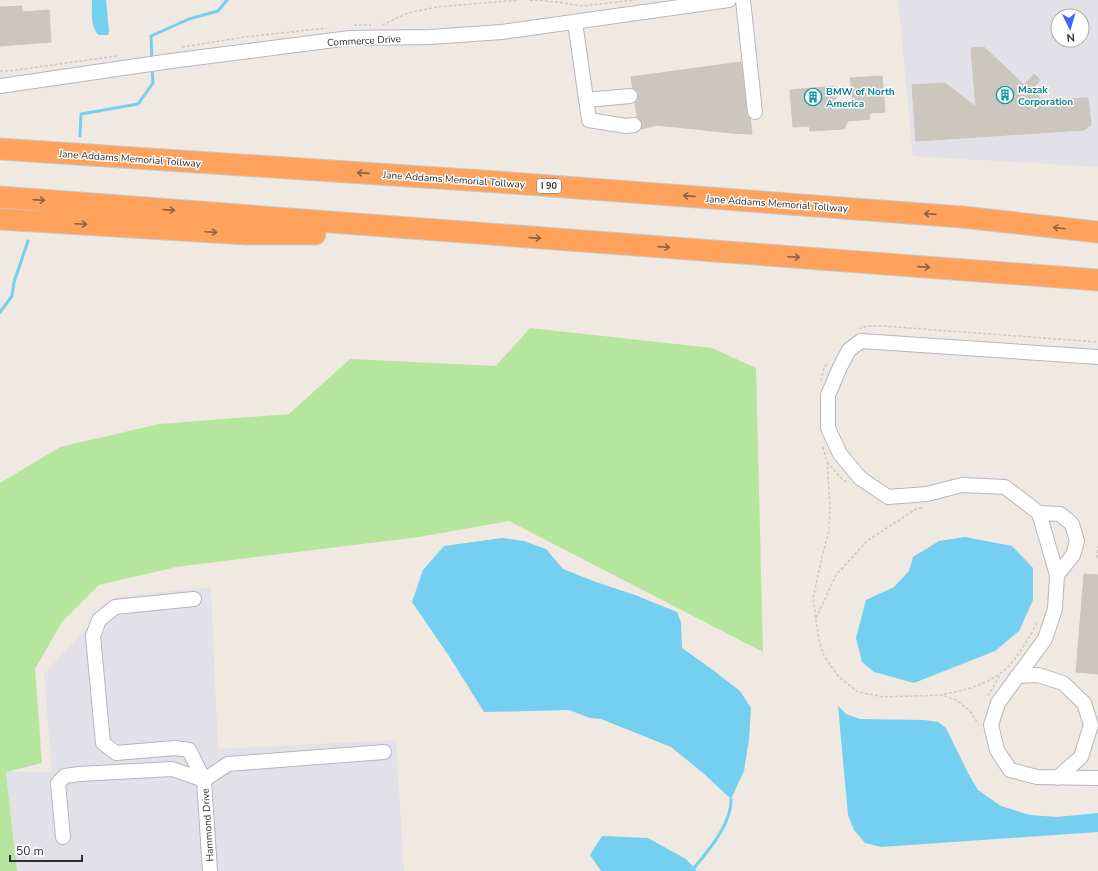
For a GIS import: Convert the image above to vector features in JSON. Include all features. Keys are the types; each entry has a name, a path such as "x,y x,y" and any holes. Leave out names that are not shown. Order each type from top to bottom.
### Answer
{"highway":[{"name":"Jane Addams Memorial Tollway","path":"0,149 498,182 954,216 1098,232"},
{"path":"0,198 1098,280"},
{"path":"0,220 247,234 496,235"}],"street":[{"name":"Commerce Drive","path":"0,86 134,66 350,38 430,37 494,32 729,0"},
{"path":"743,0 755,112"},
{"path":"575,22 589,120 626,126 634,125"},
{"path":"586,100 630,96"},
{"path":"1057,575 1073,555 1077,541 1072,524 1060,514 1039,513 1005,487 962,485 927,494 888,497 860,478 840,454 828,428 828,395 849,350 861,341 1098,357"},
{"path":"1039,513 1057,575 1055,609 1044,639 998,703 991,725 997,750 1010,770 1036,777 1098,778"},
{"path":"194,599 115,606 99,620 93,636 103,743 116,753 174,748 188,750 204,780"},
{"path":"1017,676 1038,675 1063,683 1084,703 1091,725 1081,757 1057,778"},
{"path":"204,780 228,764 384,752"},
{"path":"63,837 58,783 65,776 172,769 204,780"},
{"name":"Hammond Drive","path":"204,780 210,871"}],"path":[{"path":"382,25 408,13 437,7 519,0"},
{"path":"530,0 582,6 636,0"},
{"path":"352,26 375,25"},
{"path":"179,48 245,37 329,28"},
{"path":"0,71 122,56"},
{"path":"856,331 862,327 882,326 1098,342"},
{"path":"819,386 824,368 828,362"},
{"path":"822,443 827,462 830,512 829,531 813,598 819,641 824,656 840,677 858,692 884,697 942,695 960,692 981,684 1001,673 1010,664 1031,636 1037,623"},
{"path":"816,618 836,575 867,541 916,509 926,506"},
{"path":"1097,558 1098,546"},
{"path":"942,695 956,700 970,711 979,723 980,730"}],"shaded area":[{"path":"898,0 1098,0 1098,167 913,156"},
{"path":"211,587 218,749 396,740 404,871 17,871 6,771 52,772 44,674 115,597"}],"green space":[{"path":"530,328 712,348 756,368 763,652 509,521 419,537 176,567 99,585 62,622 35,669 42,763 6,772 17,871 0,871 0,483 60,447 159,424 289,414 350,359 496,366"}],"water":[{"path":"92,0 106,0 108,35 99,35 94,28 92,19"},
{"path":"965,537 1012,546 1033,568 1033,600 1019,631 995,651 914,683 874,672 862,662 856,638 866,600 894,587 909,571 913,557 939,541"},
{"path":"502,538 524,541 546,549 563,569 677,612 681,622 682,648 740,691 751,708 749,739 744,771 731,799 703,773 671,747 601,719 590,718 569,710 484,712 449,656 412,602 423,570 444,546"},
{"path":"838,706 846,714 860,719 924,720 938,722 946,728 978,790 1001,806 1030,815 1057,817 1098,813 1098,832 881,847 865,843 854,830 848,815"},
{"path":"602,836 648,838 686,859 697,871 601,871 590,855"}],"building":[{"path":"22,6 22,12 49,10 51,42 0,46 0,7"},
{"name":"Mazak Corporation","path":"984,47 1024,85 1034,74 1040,80 1031,91 1043,100 1088,98 1091,125 1084,130 916,141 912,85 945,83 976,107 971,48"},
{"path":"741,62 747,113 750,118 752,134 657,125 641,129 642,124 637,117 635,103 638,99 638,95 637,91 633,88 631,77"},
{"name":"BMW of North America","path":"882,76 885,112 869,113 870,119 848,121 844,129 810,131 809,126 793,127 790,90 835,86 836,106 853,104 850,78"},
{"path":"1084,574 1098,575 1098,674 1076,672"}],"waterway":[{"path":"152,60 151,36 189,19 218,11 227,0"},
{"path":"80,136 81,114 138,104 153,83 152,68"},
{"path":"0,312 12,296 14,282 28,241"},
{"path":"694,868 725,825 731,807 731,799"}],"place":[{"name":"Mazak Corporation","path":"1005,95"},
{"name":"BMW of North America","path":"813,97"}]}
